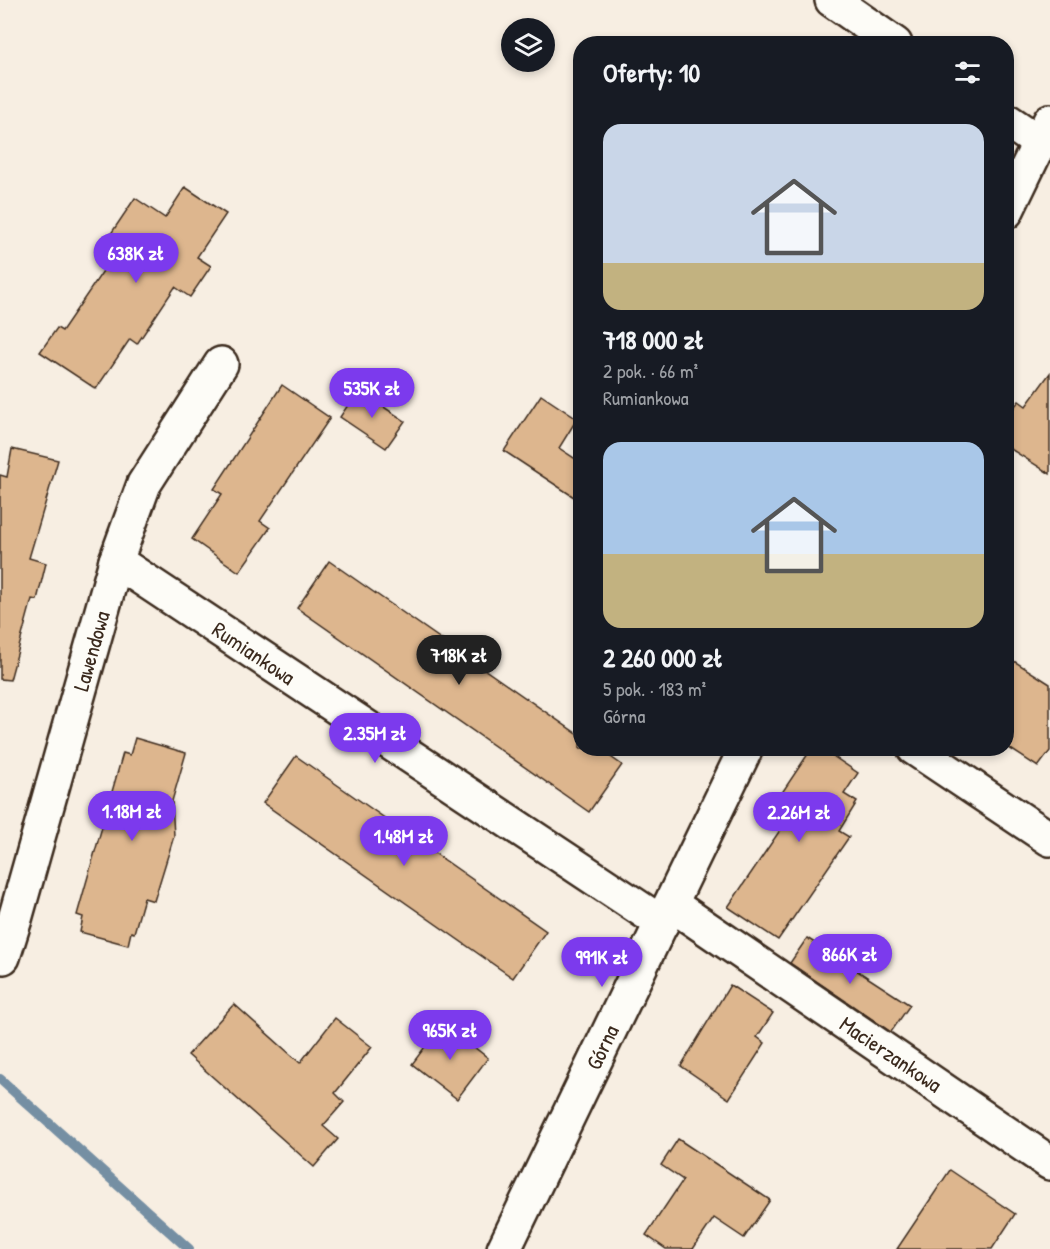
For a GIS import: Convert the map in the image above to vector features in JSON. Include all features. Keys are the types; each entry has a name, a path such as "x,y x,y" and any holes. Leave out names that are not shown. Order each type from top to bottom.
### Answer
{"street":[{"path":"832,0 884,36"},
{"path":"1014,122 1045,132 1014,196"},
{"name":"Lawendowa","path":"3,957 116,561 144,484 220,364"},
{"name":"Rumiankowa","path":"116,561 667,914"},
{"name":"Górna","path":"504,1249 742,756"},
{"path":"926,756 1050,839"},
{"name":"Macierzankowa","path":"667,914 1050,1163"}],"building":[{"path":"185,187 226,214 197,257 211,266 190,297 175,287 137,344 130,339 96,389 40,352 57,328 62,331 118,249 106,241 135,198 165,218"},
{"path":"1050,373 1050,474 1014,451 1014,407 1019,401 1026,406"},
{"path":"282,385 330,418 260,521 270,528 239,572 192,539 222,494 214,489"},
{"path":"358,390 405,421 386,448 340,417"},
{"path":"541,395 573,416 573,425 559,448 573,457 573,496 504,451"},
{"path":"12,449 58,460 29,558 46,563 37,600 32,599 10,680 0,679 0,475 7,477"},
{"path":"329,561 573,731 573,756 609,756 622,765 589,812 297,608"},
{"path":"1014,661 1050,684 1050,751 1038,767 1014,751"},
{"path":"135,738 186,753 172,801 174,836 154,901 144,898 134,933 131,932 128,945 80,932 83,917 77,915 123,753 130,755"},
{"path":"296,756 546,931 513,978 263,803"},
{"path":"807,756 833,756 858,773 844,794 857,802 839,831 849,837 778,940 728,907 787,820 771,809"},
{"path":"807,938 910,1005 891,1032 790,963"},
{"path":"730,985 773,1013 757,1037 765,1043 729,1099 681,1066"},
{"path":"234,1004 300,1063 335,1018 372,1047 335,1093 344,1102 323,1126 338,1139 314,1167 188,1055"},
{"path":"443,1023 488,1058 457,1099 412,1064"},
{"path":"678,1139 770,1200 744,1238 714,1218 693,1249 666,1249 646,1235 683,1180 661,1165"},
{"path":"950,1170 1015,1214 992,1249 897,1249"}],"waterway":[{"path":"0,1079 189,1249"}]}
